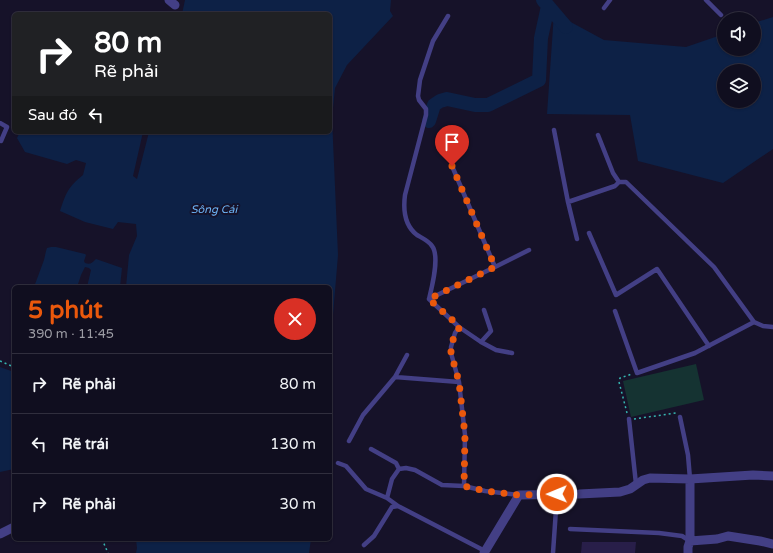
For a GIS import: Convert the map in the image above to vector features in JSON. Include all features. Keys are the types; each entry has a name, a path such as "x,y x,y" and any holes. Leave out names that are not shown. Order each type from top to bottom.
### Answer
{"street":[{"path":"484,552 519,495 620,492 630,489 643,480 650,478 690,479 753,475 773,476"},
{"path":"688,553 690,541 690,479"},
{"path":"0,534 12,529"},
{"path":"690,541 717,539 728,536 773,544"}],"lane":[{"path":"604,8 610,0"},
{"path":"706,0 718,12"},
{"path":"429,299 434,275 435,253 433,246 412,230 407,222 403,207 426,115 426,109 419,100 418,96 420,80 433,41 448,16"},
{"path":"0,123 7,127 2,140"},
{"path":"554,130 568,202 577,238"},
{"path":"598,135 613,174 619,182"},
{"path":"452,166 495,267"},
{"path":"568,202 615,186 619,182 626,182 714,267 754,322 773,328"},
{"path":"589,234 616,294 657,269 709,346"},
{"path":"429,299 529,250"},
{"path":"429,299 460,327 481,342 496,350 512,353"},
{"path":"481,342 491,331 484,310"},
{"path":"615,311 637,373 695,353 754,322"},
{"path":"460,327 455,333 451,347 452,360 459,382 465,435 464,486"},
{"path":"349,441 363,415 394,376 407,355"},
{"path":"394,376 459,382"},
{"path":"680,417 688,455 690,479"},
{"path":"629,420 636,484"},
{"path":"371,449 396,463 399,469"},
{"path":"338,463 346,466 366,489 387,498 398,506 484,552"},
{"path":"387,498 392,479 399,469 406,468 415,470 442,485 464,486 485,491 519,495"},
{"path":"553,553 557,494"},
{"path":"364,546 374,536 392,508 398,506"},
{"path":"570,529 659,533 682,536 690,541"}],"path":[{"path":"0,361 12,366"},
{"path":"637,373 620,378 619,382 629,420 676,413 680,417"},
{"path":"103,541 108,553"}],"green space":[{"path":"696,364 704,400 631,417 623,381"}],"water":[{"name":"Sông Cái","path":"185,0 391,0 390,11 393,16 347,65 335,88 332,118 332,12 182,12"},
{"path":"554,13 604,40 686,47 717,36 717,56 761,56 761,21 773,17 773,149 723,183 638,161 630,115 547,114"},
{"name":"Sông Cái","path":"332,118 338,255 332,327 332,285 126,285 129,255 137,236 136,224 118,222 113,229 85,222 60,211 68,191 83,175 86,163 76,160 67,164 25,152 17,138 19,134 143,134 133,176 137,179 148,134 332,134"},
{"path":"56,247 85,254 84,261 87,264 96,259 122,268 120,285 87,285 91,270 85,267 78,285 35,285 47,248"},
{"path":"0,367 12,371 12,469 0,472"},
{"path":"136,541 311,541 309,553 136,553"}],"building":[{"path":"582,542 636,542 635,553 581,553"}],"waterway":[{"path":"543,0 566,27"},
{"path":"429,121 434,105 440,101 447,99 475,105 488,105 539,80 541,38 548,6"}],"route":[{"path":"452,166 495,267 429,299 460,327 455,333 451,353 459,382 465,435 464,486 485,491 519,495 557,494"}]}
